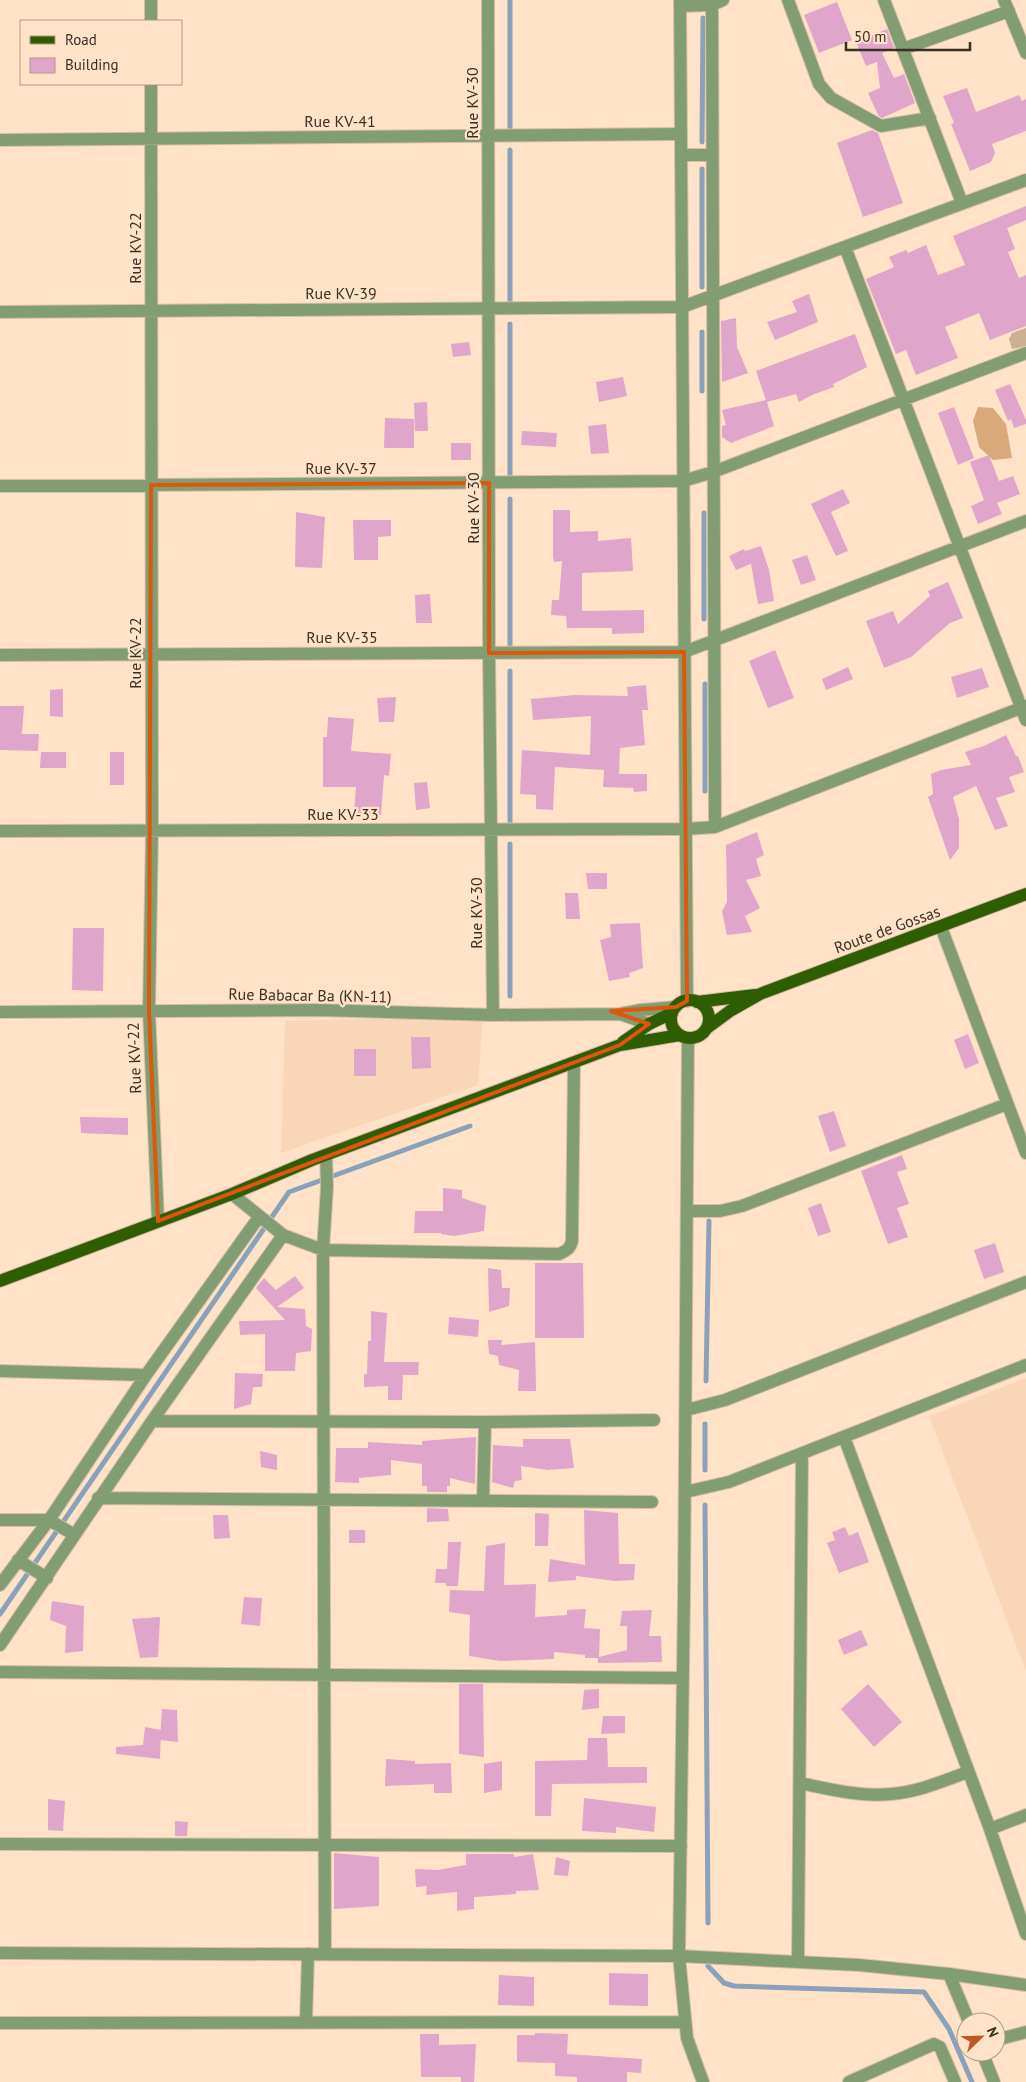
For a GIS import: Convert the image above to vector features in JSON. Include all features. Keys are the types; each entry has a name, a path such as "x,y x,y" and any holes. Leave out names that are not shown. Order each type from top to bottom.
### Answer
{"main road":[{"name":"Route de Gossas","path":"760,994 1026,894"},
{"path":"620,1045 649,1024 683,1006 760,994"},
{"path":"0,1281 158,1221 326,1161 620,1045 699,1036 730,1011 760,994"},
{"path":"683,1006 702,1004 708,1013 709,1023 707,1028"},
{"path":"683,1006 672,1025 684,1037"}],"street":[{"path":"151,0 151,20"},
{"name":"Rue KV-30","path":"488,0 490,308 489,653 493,1015"},
{"path":"788,0 819,84 831,98 882,126 930,118"},
{"path":"884,0 962,203"},
{"path":"620,1014 683,1006 686,829 680,3 716,2 712,155 714,827"},
{"path":"903,49 1006,5 1026,53"},
{"name":"Rue KV-22","path":"151,85 152,830 149,1011 158,1221"},
{"name":"Rue KV-41","path":"0,140 680,134"},
{"path":"681,155 712,155"},
{"name":"Rue KV-39","path":"0,312 682,307 1026,180"},
{"path":"845,246 959,547 1024,711"},
{"name":"Rue KV-37","path":"0,486 683,481 713,472 1026,353"},
{"name":"Rue KV-35","path":"0,655 684,652 1026,521"},
{"name":"Rue KV-33","path":"0,831 686,829 714,827 1024,711"},
{"path":"941,927 1026,1153"},
{"name":"Rue Babacar Ba (KN-11)","path":"0,1012 318,1010 493,1015 620,1014"},
{"path":"620,1014 649,1024"},
{"path":"684,1037 688,1211 679,1956 684,2022 691,2053 703,2082"},
{"path":"232,1194 280,1233 323,1250 559,1254 565,1252 570,1247 572,1241 574,1063"},
{"path":"688,1211 720,1211 742,1206 1007,1104"},
{"path":"326,1161 327,1186 323,1250 326,1954"},
{"path":"0,1645 42,1575 61,1526 146,1375 261,1219"},
{"path":"0,1586 22,1562 61,1526 98,1498 280,1233"},
{"path":"686,1410 725,1400 1026,1282"},
{"path":"685,1492 720,1485 1026,1365"},
{"path":"0,1371 146,1375"},
{"path":"152,1421 485,1422 654,1420"},
{"path":"483,1501 485,1422"},
{"path":"844,1437 990,1829 1026,1934"},
{"path":"798,1961 802,1453"},
{"path":"98,1498 652,1502"},
{"path":"0,1520 61,1526"},
{"path":"22,1562 42,1575"},
{"path":"0,1672 682,1678"},
{"path":"800,1783 854,1793 891,1794 915,1790 968,1772"},
{"path":"990,1829 1026,1815"},
{"path":"0,1844 681,1846"},
{"path":"0,1953 679,1956 798,1961 949,1974 1026,1985"},
{"path":"306,2022 308,1954"},
{"path":"949,1974 965,2012"},
{"path":"0,2023 684,2022"},
{"path":"1006,2037 1026,2032"},
{"path":"848,2082 934,2044 940,2047 956,2082"},
{"path":"986,2062 994,2082"}],"highlighted area":[{"path":"489,483 489,653 684,652 687,1001 676,1007 611,1011 649,1024 620,1045 158,1221 149,1011 151,485"}],"shaded area":[{"path":"1026,328 1026,346 1012,349 1009,339 1012,333"},
{"path":"978,407 993,408 1006,424 1012,458 993,460 979,447 973,421"},
{"path":"483,1016 478,1085 281,1153 285,1021"},
{"path":"1026,1378 1026,1671 929,1416"}],"building":[{"path":"837,2 852,40 819,53 804,15"},
{"path":"887,29 894,48 882,53 894,78 904,74 915,103 882,118 878,115 868,93 880,88 877,62 866,66 856,42"},
{"path":"967,88 976,112 1019,95 1022,101 1026,99 1026,131 992,144 995,153 991,162 970,171 951,124 954,123 943,96"},
{"path":"872,130 878,133 903,203 863,217 837,143"},
{"path":"1026,206 1026,220 1007,228 1015,249 1008,252 1019,278 1026,275 1026,326 990,340 979,313 945,327 958,358 916,375 906,350 896,354 866,279 894,267 889,257 906,250 908,253 926,245 938,275 965,265 953,236"},
{"path":"809,294 818,322 775,340 767,322 797,312 792,301"},
{"path":"736,318 737,347 748,373 722,382 721,321"},
{"path":"855,334 867,367 833,384 834,387 799,402 796,394 767,402 774,426 731,443 722,437 722,426 726,425 722,410 766,400 756,371"},
{"path":"469,342 471,355 453,357 451,344"},
{"path":"623,377 627,396 599,402 596,382"},
{"path":"1010,384 1026,420 1026,424 1014,428 1011,419 1008,421 995,390"},
{"path":"427,402 428,431 415,431 414,403"},
{"path":"954,407 974,458 958,465 938,413"},
{"path":"385,418 414,419 414,448 384,448"},
{"path":"606,424 609,453 591,454 588,426"},
{"path":"522,431 557,433 556,447 521,445"},
{"path":"451,443 471,443 471,460 451,460"},
{"path":"989,455 999,481 1013,476 1020,494 997,503 1002,514 978,524 971,506 984,500 970,462"},
{"path":"843,489 850,503 831,512 848,551 836,556 811,504"},
{"path":"553,510 570,510 570,532 598,531 598,541 631,538 633,571 582,573 582,611 644,610 644,633 612,634 612,628 567,628 566,616 551,615 552,600 559,600 562,561 554,562"},
{"path":"296,512 325,517 322,568 295,567"},
{"path":"353,520 391,520 391,536 378,537 378,560 354,560"},
{"path":"761,546 769,570 774,601 758,604 751,564 736,570 729,556 744,549 745,551"},
{"path":"807,555 816,580 801,585 792,560"},
{"path":"948,582 963,618 950,623 911,657 884,668 866,621 893,611 898,624 930,596 928,591"},
{"path":"430,594 432,623 416,623 415,595"},
{"path":"775,650 794,698 768,708 749,661"},
{"path":"848,667 853,679 826,690 822,679"},
{"path":"982,668 989,687 957,698 951,677"},
{"path":"646,685 648,710 642,710 645,745 620,748 619,774 647,774 647,791 634,792 633,788 603,787 604,770 555,767 553,810 536,809 536,795 520,794 522,750 590,755 591,716 533,720 531,699 575,695 628,696 627,687"},
{"path":"63,689 63,717 50,716 50,690"},
{"path":"396,697 394,722 379,722 377,698"},
{"path":"0,706 24,706 22,734 39,734 38,751 0,750"},
{"path":"328,717 354,719 351,751 391,754 389,776 384,775 381,815 354,813 356,787 323,787 323,737 327,737"},
{"path":"1006,735 1016,756 1018,756 1024,772 1009,777 1015,792 996,798 1008,826 995,830 976,786 953,797 959,819 959,848 950,860 928,797 933,794 931,774 941,770 971,765 965,752 984,746"},
{"path":"41,752 66,752 66,768 40,768"},
{"path":"110,752 124,752 124,785 110,785"},
{"path":"427,782 430,808 416,810 414,783"},
{"path":"757,832 764,855 756,859 761,876 746,880 760,908 745,916 752,932 727,935 722,911 727,902 726,845"},
{"path":"586,873 607,873 607,889 588,889"},
{"path":"565,893 578,893 580,919 566,919"},
{"path":"640,923 643,968 629,973 630,977 609,981 600,940 611,937 610,924"},
{"path":"73,928 104,928 103,991 72,990"},
{"path":"968,1034 979,1063 965,1069 954,1040"},
{"path":"411,1037 430,1037 431,1068 412,1069"},
{"path":"354,1049 376,1049 376,1076 354,1076"},
{"path":"834,1111 846,1146 830,1152 818,1116"},
{"path":"80,1117 128,1118 128,1135 81,1133"},
{"path":"902,1155 907,1169 897,1172 909,1204 897,1208 908,1237 888,1244 861,1171"},
{"path":"443,1188 462,1190 462,1198 486,1206 484,1231 454,1236 441,1233 414,1233 415,1211 443,1211"},
{"path":"821,1203 831,1232 818,1236 808,1208"},
{"path":"995,1243 1004,1272 984,1279 974,1250"},
{"path":"535,1263 583,1263 584,1338 535,1338"},
{"path":"488,1268 501,1270 502,1288 510,1288 509,1306 489,1312"},
{"path":"295,1276 304,1288 277,1307 305,1309 306,1326 312,1329 311,1351 296,1353 295,1371 265,1371 265,1334 240,1335 239,1321 285,1320 256,1288 264,1278 276,1290"},
{"path":"371,1311 387,1313 384,1362 419,1362 418,1375 403,1375 402,1400 388,1400 388,1386 364,1387 364,1374 367,1374 368,1341 371,1341"},
{"path":"449,1317 479,1320 478,1337 448,1334"},
{"path":"488,1340 502,1340 501,1345 535,1342 536,1391 518,1391 519,1370 499,1365 498,1356 489,1354"},
{"path":"235,1373 263,1374 262,1387 253,1387 251,1404 234,1409"},
{"path":"476,1437 475,1484 450,1478 450,1486 447,1486 447,1492 427,1492 427,1486 422,1486 422,1464 391,1460 391,1475 359,1478 359,1483 335,1482 336,1448 368,1448 368,1442 422,1445 422,1441"},
{"path":"523,1439 570,1439 574,1468 548,1470 521,1466 522,1480 515,1481 513,1488 492,1482 493,1445 523,1447"},
{"path":"260,1451 277,1455 277,1470 261,1467"},
{"path":"427,1508 448,1509 449,1521 427,1522"},
{"path":"584,1510 618,1513 619,1564 635,1564 634,1580 615,1581 576,1576 576,1580 548,1582 550,1559 585,1565"},
{"path":"535,1513 549,1514 548,1546 535,1546"},
{"path":"213,1515 228,1515 230,1538 214,1539"},
{"path":"845,1527 849,1536 858,1532 869,1562 839,1573 827,1543 835,1540 832,1532"},
{"path":"349,1530 365,1530 365,1543 349,1543"},
{"path":"448,1542 461,1542 458,1586 446,1586 446,1583 435,1583 436,1569 447,1569"},
{"path":"505,1543 504,1585 536,1584 535,1617 567,1615 567,1610 586,1609 584,1628 600,1629 599,1657 627,1650 627,1626 620,1626 622,1611 652,1610 649,1636 661,1636 662,1662 598,1663 598,1658 585,1658 585,1655 554,1652 554,1659 500,1661 469,1656 470,1615 449,1612 450,1590 484,1591 486,1546"},
{"path":"244,1597 262,1598 260,1626 241,1624"},
{"path":"52,1601 84,1606 83,1651 65,1653 66,1626 50,1620"},
{"path":"160,1617 158,1657 140,1658 132,1619"},
{"path":"861,1630 868,1645 844,1655 838,1640"},
{"path":"459,1684 483,1684 484,1757 459,1754"},
{"path":"868,1684 902,1722 874,1747 841,1709"},
{"path":"599,1689 599,1708 582,1710 584,1690"},
{"path":"162,1709 177,1710 178,1742 160,1740"},
{"path":"603,1716 625,1716 625,1733 601,1734"},
{"path":"145,1727 161,1730 160,1759 116,1754 116,1747 143,1745"},
{"path":"588,1738 607,1738 608,1767 647,1767 647,1783 552,1784 551,1816 535,1816 535,1761 587,1760"},
{"path":"386,1759 415,1761 415,1764 451,1763 452,1793 434,1793 434,1784 385,1786"},
{"path":"502,1761 502,1790 484,1793 484,1764"},
{"path":"584,1798 656,1807 654,1832 616,1827 616,1833 582,1831"},
{"path":"48,1799 65,1801 63,1831 48,1830"},
{"path":"175,1821 188,1822 187,1836 175,1836"},
{"path":"334,1853 379,1857 379,1906 334,1909"},
{"path":"466,1854 514,1854 514,1857 533,1854 539,1890 516,1891 516,1894 474,1897 474,1909 457,1911 457,1892 426,1895 427,1886 416,1887 415,1869 438,1870 466,1865"},
{"path":"556,1857 570,1861 568,1876 554,1875"},
{"path":"609,1973 648,1974 648,2006 609,2005"},
{"path":"499,1975 534,1977 534,2006 498,2005"},
{"path":"535,2033 568,2034 567,2054 642,2059 641,2073 627,2072 627,2082 577,2082 577,2077 555,2076 555,2063 517,2062 517,2035 535,2035"},
{"path":"420,2034 439,2034 439,2045 476,2044 474,2082 461,2082 461,2077 421,2077"}],"waterway":[{"path":"510,0 510,130"},
{"path":"702,142 703,18"},
{"path":"510,150 510,302"},
{"path":"702,169 702,287"},
{"path":"510,324 510,475"},
{"path":"702,332 702,391"},
{"path":"510,499 510,651"},
{"path":"704,513 704,619"},
{"path":"510,671 510,823"},
{"path":"705,684 705,791"},
{"path":"510,844 510,996"},
{"path":"0,1614 289,1192 470,1126"},
{"path":"706,1381 709,1221"},
{"path":"705,1424 705,1470"},
{"path":"705,1505 708,1923"},
{"path":"708,1966 724,1983 734,1986 924,1992 949,2029 972,2082"}]}
